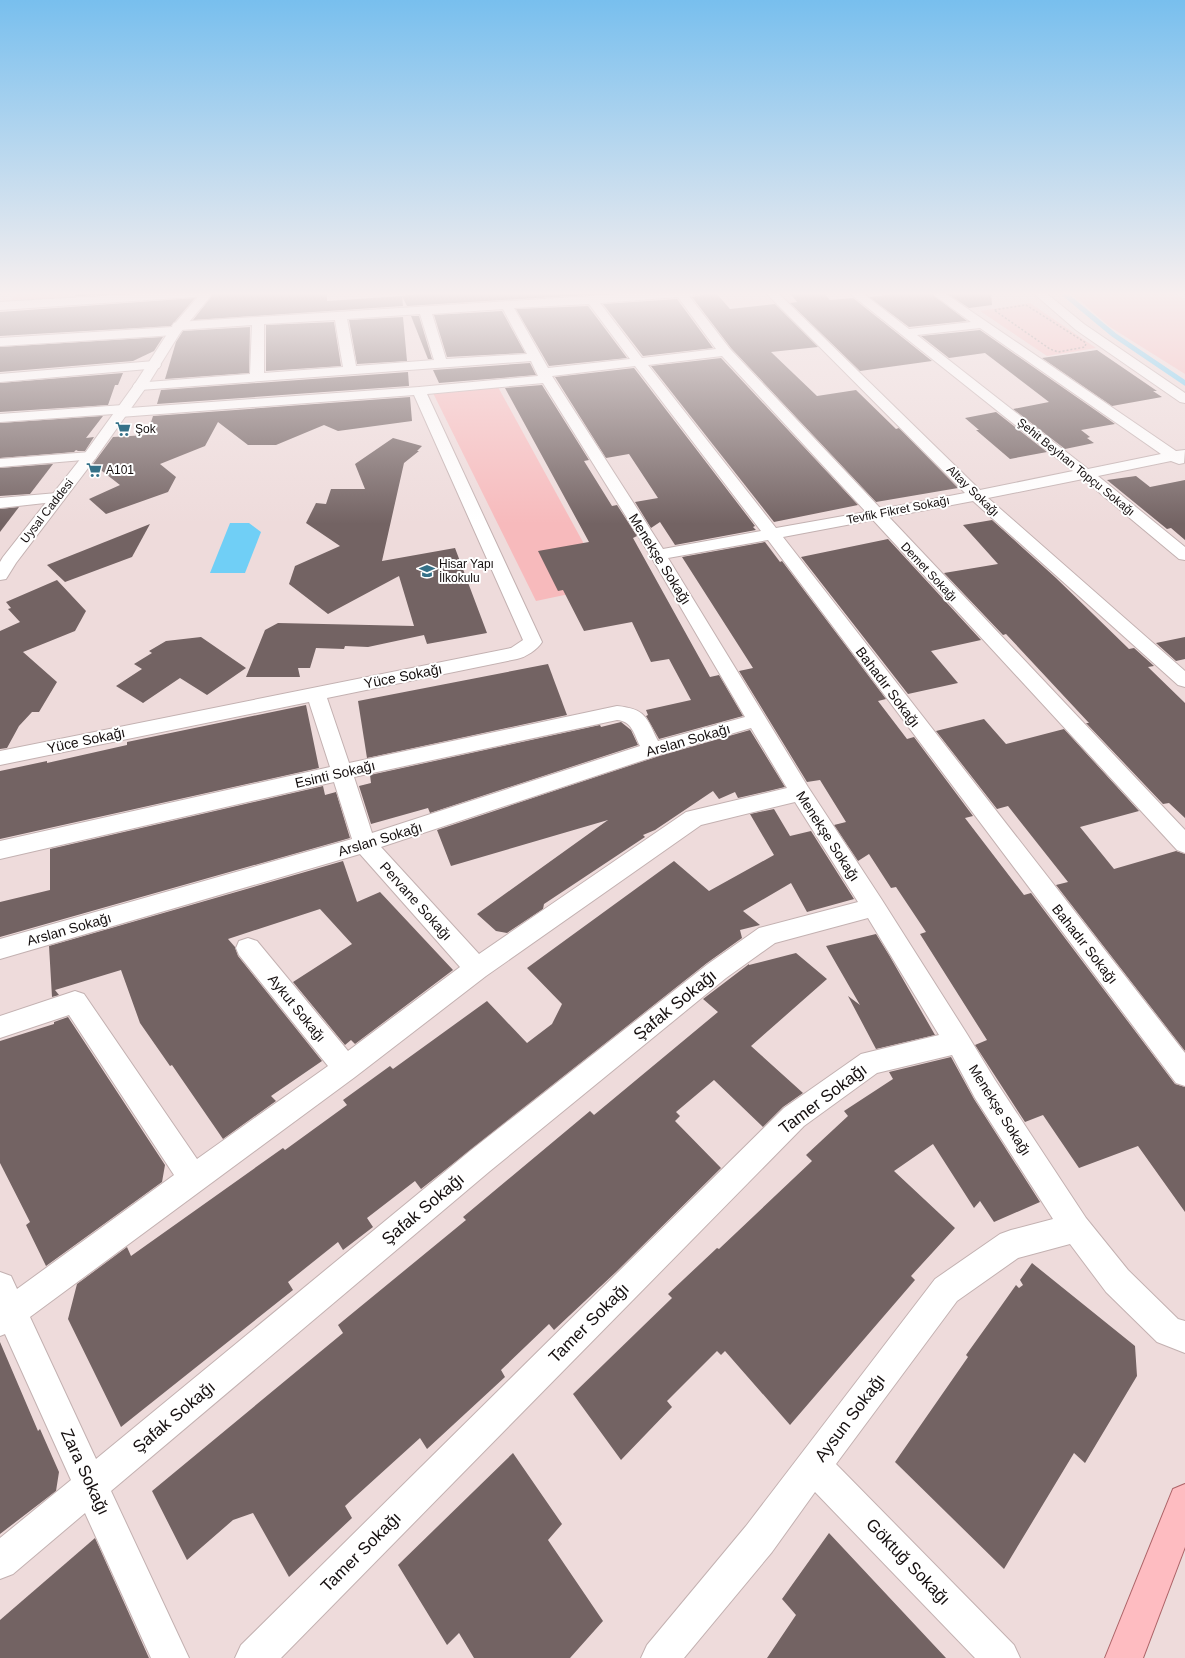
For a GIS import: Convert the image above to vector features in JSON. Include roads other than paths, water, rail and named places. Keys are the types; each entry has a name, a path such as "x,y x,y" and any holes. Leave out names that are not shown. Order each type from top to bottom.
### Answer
{"main road":[{"path":"1124,1658 1178,1533 1185,1501"}],"street":[{"path":"0,378 102,369"},
{"name":"Uysal Caddesi","path":"0,576 5,561 90,456 151,369"},
{"path":"257,369 257,377"},
{"path":"140,386 358,369"},
{"path":"0,418 419,391 539,369"},
{"name":"Menekşe Sokağı","path":"541,369 658,555 800,793 874,907 958,1042 985,1089 1076,1228 1117,1281 1168,1331 1185,1337"},
{"name":"Bahadır Sokağı","path":"643,369 773,534 921,731 1185,1074"},
{"name":"Demet Sokağı","path":"741,369 1185,844"},
{"name":"Altay Sokağı","path":"849,369 976,495 1185,681"},
{"name":"Şehit Beyhan Topçu Sokağı","path":"952,369 1086,474 1185,555"},
{"path":"1050,369 1181,458"},
{"path":"1142,369 1185,399"},
{"name":"Yüce Sokağı","path":"0,758 517,653 533,642 419,391"},
{"path":"0,463 90,456"},
{"name":"Tevfik Fikret Sokağı","path":"658,555 876,515 1086,474 1181,458"},
{"path":"0,503 57,498"},
{"name":"Pervane Sokağı","path":"316,693 343,772 365,844 477,969"},
{"name":"Esinti Sokağı","path":"0,850 343,772 617,713 630,714 637,720 652,750"},
{"name":"Arslan Sokağı","path":"0,949 365,844 652,750 757,720"},
{"path":"4,1306 193,1179 346,1068 477,969 694,818 800,793"},
{"name":"Şafak Sokağı","path":"0,1561 474,1166 717,971 768,935 874,907"},
{"name":"Aykut Sokağı","path":"248,948 346,1068"},
{"path":"0,1027 76,1002 193,1179"},
{"name":"Tamer Sokağı","path":"254,1658 794,1117 870,1063 958,1042"},
{"name":"Aysun Sokağı","path":"660,1658 759,1539 946,1290 1011,1245 1076,1228"},
{"name":"Zara Sokağı","path":"4,1306 91,1486 170,1658"},
{"name":"Göktuğ Sokağı","path":"814,1466 1001,1658"}],"water":[{"path":"230,523 249,523 261,532 245,573 210,573"}],"waterway":[{"path":"1165,369 1185,383"}],"place":[{"name":"Şok","path":"123,429"},
{"name":"A101","path":"94,470"},
{"name":"Hisar Yapı İlkokulu","path":"427,571"}]}
